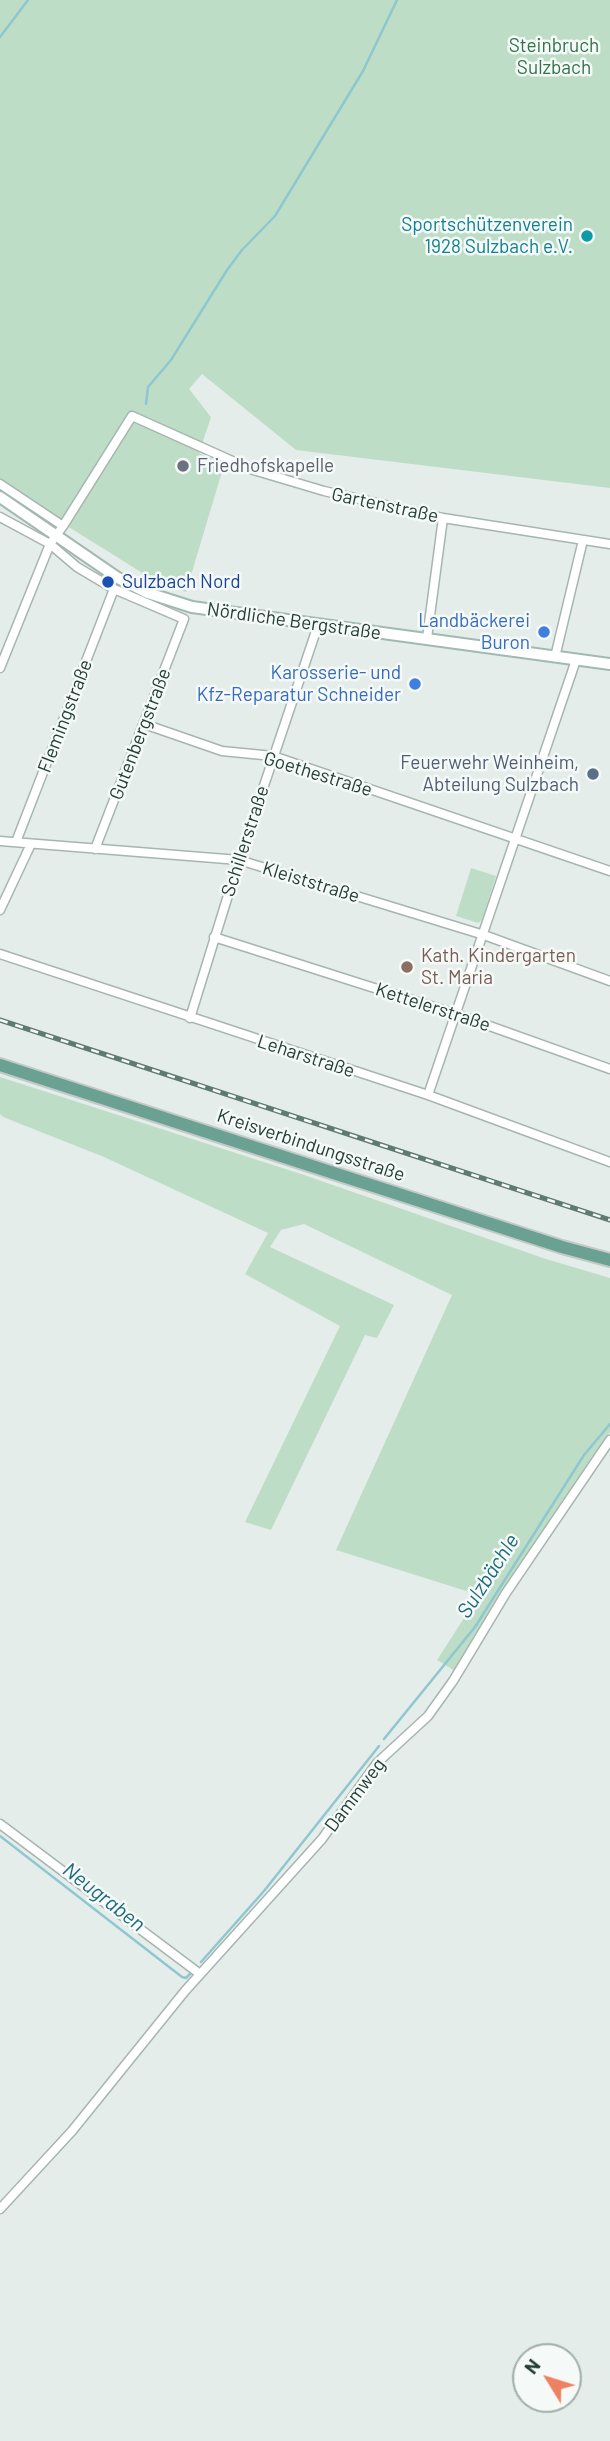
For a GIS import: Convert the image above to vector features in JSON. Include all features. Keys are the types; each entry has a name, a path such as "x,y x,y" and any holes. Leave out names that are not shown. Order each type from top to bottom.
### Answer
{"main road":[{"name":"Nördliche Bergstraße","path":"3,499 52,540 107,572 148,593 192,607 610,664"},
{"name":"Kreisverbindungsstraße","path":"0,1065 562,1247 610,1260"}],"street":[{"name":"Gartenstraße","path":"63,526 132,415 250,469 324,491 443,518 610,544"},
{"path":"0,484 63,526 52,540 0,668"},
{"path":"0,517 52,540 77,566 114,589"},
{"path":"426,638 443,518"},
{"path":"555,657 583,540"},
{"name":"Gutenbergstraße","path":"95,849 184,619 114,589"},
{"name":"Flemingstraße","path":"16,842 114,589"},
{"name":"Schillerstraße","path":"190,1018 239,860 318,625"},
{"path":"428,1096 576,660"},
{"name":"Goethestraße","path":"144,724 222,751 273,756 610,871"},
{"name":"Kleiststraße","path":"0,841 239,860 484,934 610,981"},
{"path":"0,910 31,844"},
{"name":"Kettelerstraße","path":"214,937 456,1014 610,1069"},
{"name":"Leharstraße","path":"0,954 428,1096 610,1162"},
{"name":"Dammweg","path":"0,2208 72,2130 200,1974 322,1839 377,1763 428,1716 453,1681 506,1592 610,1440"},
{"path":"0,1824 200,1974"}],"green space":[{"name":"Steinbruch Sulzbach","path":"0,0 610,0 610,488 296,450 202,374 189,389 211,417 199,453 224,465 186,592 144,574 0,484"},
{"path":"471,868 496,876 482,920 478,923 456,916"},
{"path":"0,1077 610,1278 610,1432 534,1543 455,1671 437,1660 479,1595 336,1550 452,1295 304,1224 281,1230 270,1247 394,1305 377,1338 365,1335 271,1530 245,1522 340,1326 245,1274 268,1233 104,1157 3,1117 0,1114"}],"waterway":[{"path":"0,37 28,0"},
{"path":"146,404 148,387 171,360 227,270 275,216 363,71 397,0"},
{"name":"Sulzbächle","path":"384,1739 475,1627 584,1455 610,1424"},
{"name":"Sulzbächle","path":"201,1962 264,1891 379,1746"},
{"name":"Neugraben","path":"0,1836 182,1977 186,1978 190,1974"}],"railway":[{"path":"0,1020 610,1220"}],"place":[{"name":"Sportschützenverein 1928 Sulzbach e.V.","path":"587,236"},
{"name":"Friedhofskapelle","path":"183,466"},
{"name":"Sulzbach Nord","path":"108,582"},
{"name":"Landbäckerei Buron","path":"544,632"},
{"name":"Karosserie- und Kfz-Reparatur Schneider","path":"415,684"},
{"name":"Feuerwehr Weinheim, Abteilung Sulzbach","path":"593,774"},
{"name":"Kath. Kindergarten St. Maria","path":"407,967"}]}
